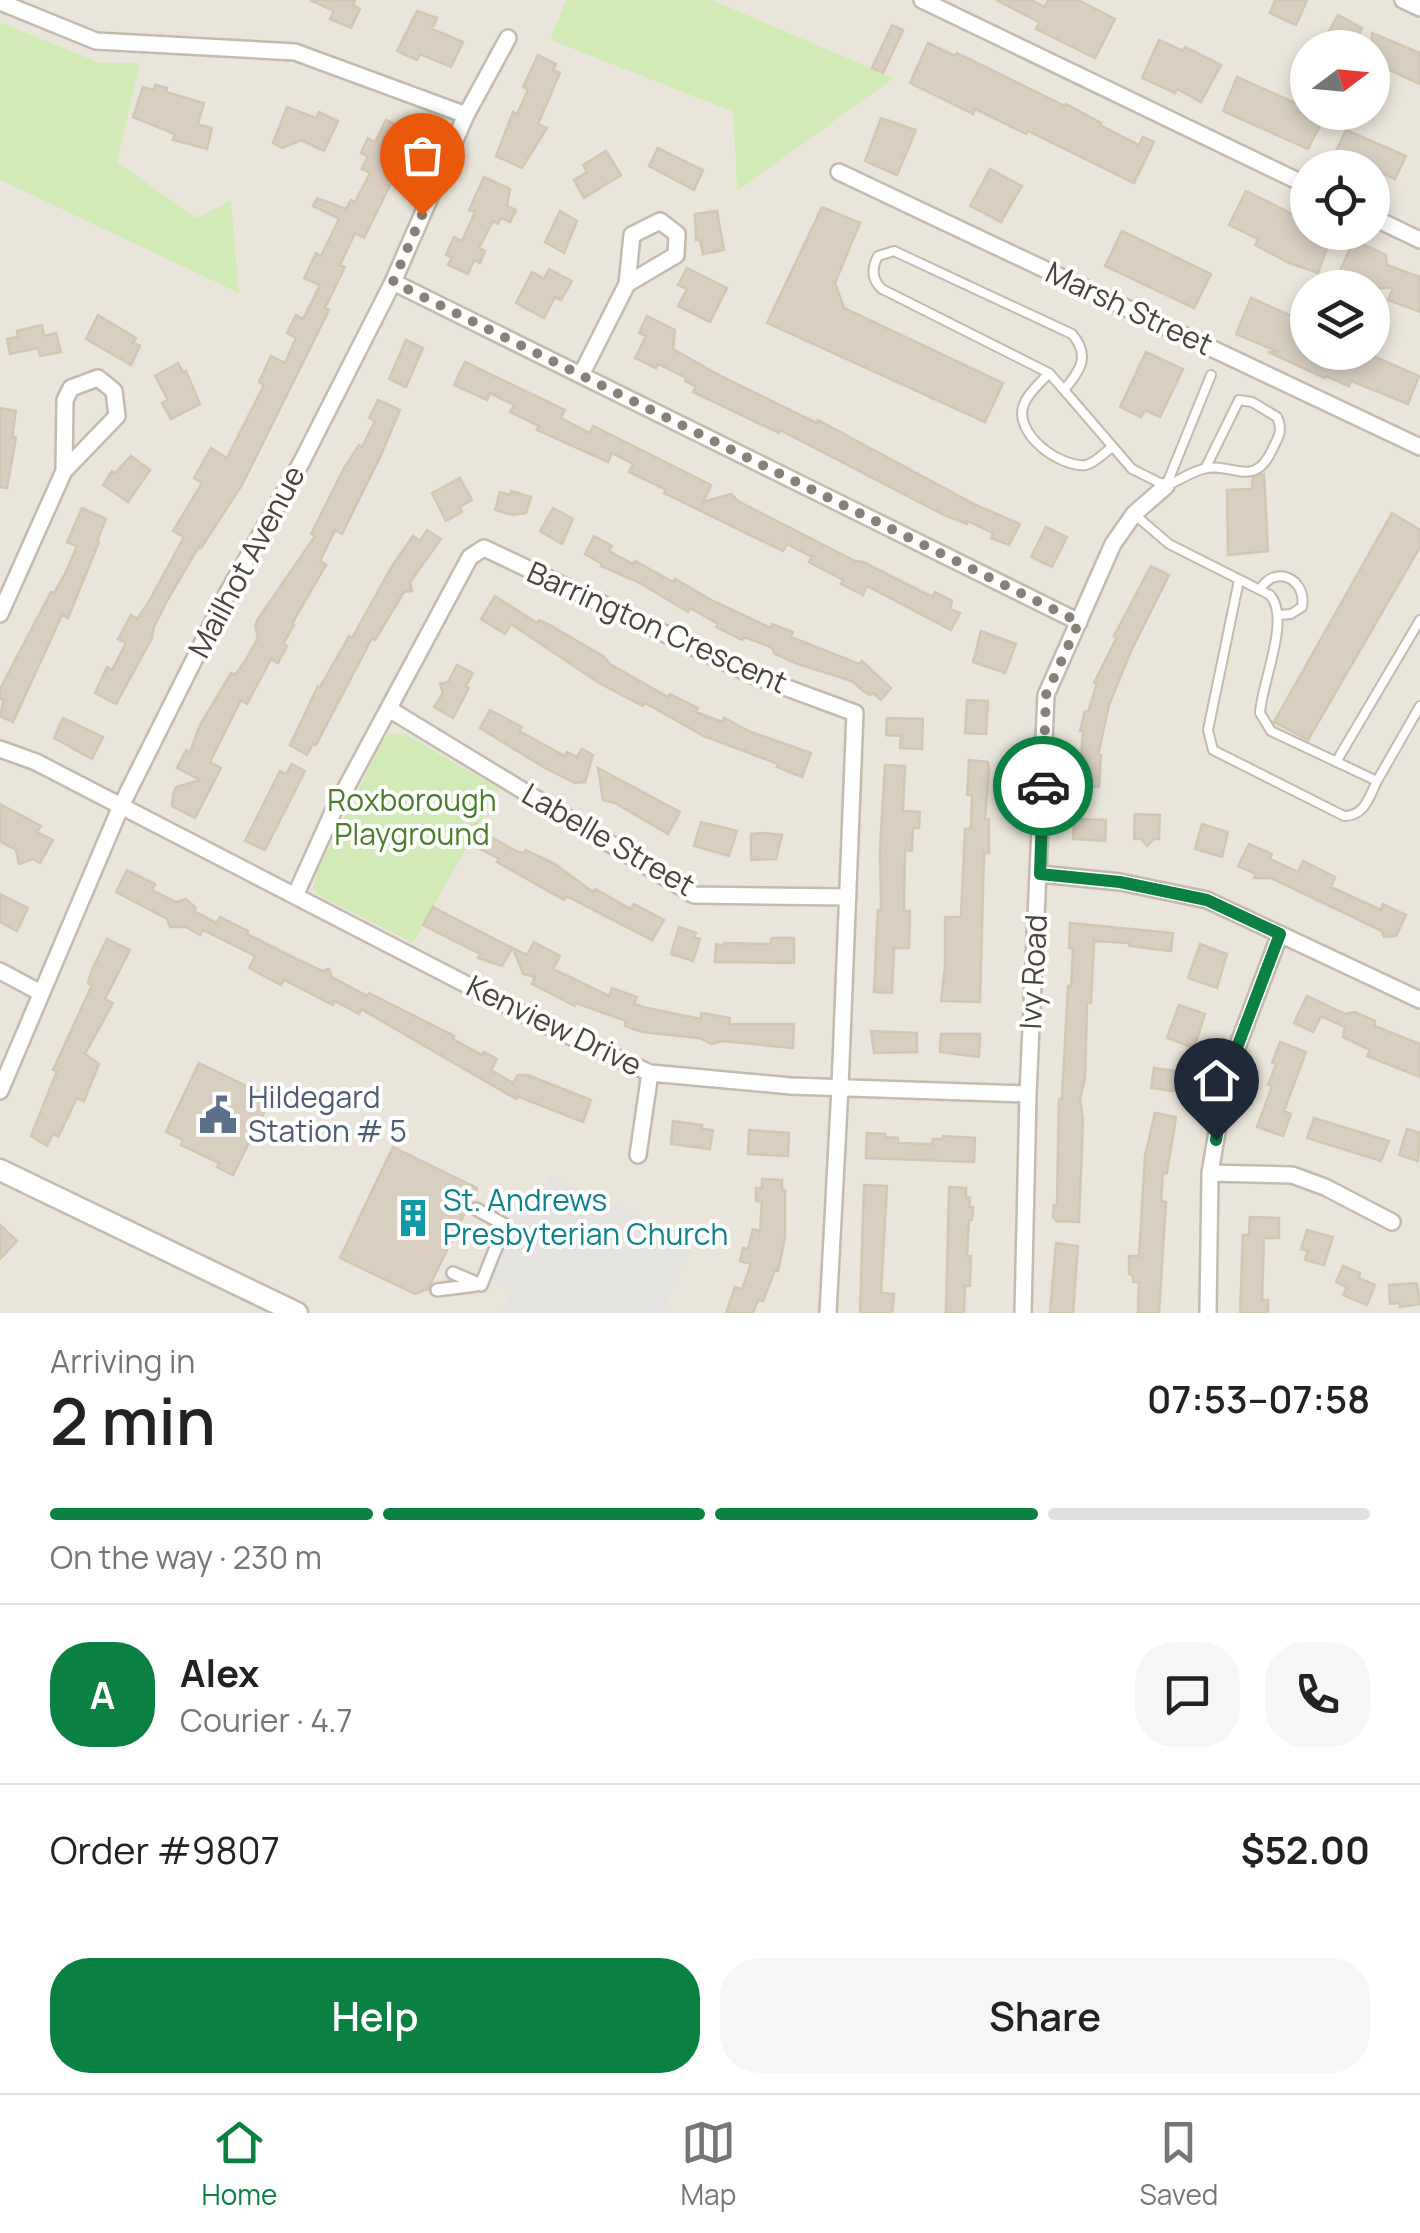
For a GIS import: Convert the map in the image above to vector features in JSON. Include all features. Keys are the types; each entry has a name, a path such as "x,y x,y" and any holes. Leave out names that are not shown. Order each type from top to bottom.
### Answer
{"street":[{"path":"922,0 1290,177"},
{"path":"1403,0 1420,8"},
{"path":"0,2 96,41 295,52 466,114"},
{"name":"Mailhot Avenue","path":"0,1092 121,806 228,592 301,463 393,282 466,114 508,38"},
{"name":"Marsh Street","path":"839,172 1420,447"},
{"path":"1390,226 1420,240"},
{"path":"393,282 1079,622"},
{"path":"582,375 627,284"},
{"path":"0,614 64,471 118,416 114,391 98,378 71,388 66,400 64,471"},
{"name":"Ivy Road","path":"1022,1313 1046,695 1113,544 1134,514 1166,486"},
{"name":"Barrington Crescent","path":"294,896 333,812 470,557 484,548 752,674 854,712 828,1313"},
{"name":"Labelle Street","path":"388,709 694,895 848,898"},
{"name":"Kenview Drive","path":"0,749 36,762 540,1022 650,1074 791,1086 1028,1094"},
{"path":"1040,874 1120,882 1207,900 1420,1000"},
{"path":"1208,1313 1210,1173 1227,1074 1280,934"},
{"path":"0,971 41,993"},
{"path":"638,1155 650,1074"},
{"path":"0,1170 297,1313"},
{"path":"1210,1173 1292,1176 1325,1186 1392,1222"},
{"path":"476,1209 506,1225 480,1285"},
{"path":"453,1273 480,1285"},
{"path":"437,1290 480,1285"}],"lane":[{"path":"1064,390 1084,358 1072,334 894,251 878,256 873,274 882,290 1049,373 1132,469 1166,486"},
{"path":"1049,373 1024,405 1022,416 1028,432 1046,452 1080,465 1090,464 1112,446"},
{"path":"1166,486 1211,375"},
{"path":"1166,486 1206,467 1250,472 1262,466 1281,431 1277,417 1252,402 1239,400 1206,467"},
{"path":"1134,514 1169,544 1260,590 1275,602 1278,614 1261,704 1263,720 1271,730 1377,781"},
{"path":"1260,590 1265,581 1277,576 1284,575 1297,583 1304,599 1302,606 1291,614 1278,614"},
{"path":"1239,580 1208,730 1213,750 1344,816 1357,814 1420,706"},
{"path":"1336,762 1420,620"}],"shaded area":[{"path":"0,0 566,0 550,40 733,112 737,190 893,78 712,0 1420,0 1420,1313 0,1313 0,180 238,292 231,201 197,218 117,162 101,63 0,22","holes":["390,734 313,884 384,739"]},
{"path":"550,1175 694,1240 662,1313 502,1313 511,1292 485,1280 521,1199 537,1205"}],"green space":[{"path":"566,0 712,0 894,78 737,191 733,112 550,40"},
{"path":"0,22 101,63 140,63 117,162 197,218 231,200 239,293 0,180"},
{"name":"Roxborough Playground","path":"390,734 405,734 499,789 413,943 318,895 313,888 318,870"}],"building":[{"path":"310,0 355,0 353,5 360,9 351,28 330,19 334,11"},
{"path":"996,0 1031,0 1045,7 1048,0 1078,0 1115,19 1095,58 1036,29 1039,22"},
{"path":"1275,0 1307,0 1296,25 1270,13"},
{"path":"417,11 437,18 432,29 463,42 451,67 420,54 417,60 397,51"},
{"path":"1338,15 1362,28 1361,30 1330,30"},
{"path":"892,25 903,30 883,73 872,68"},
{"path":"1159,40 1183,51 1185,47 1221,65 1201,102 1142,78"},
{"path":"1390,40 1420,53 1420,84 1390,70"},
{"path":"928,43 1066,104 1139,145 1143,137 1154,142 1134,183 1028,131 1026,134 975,109 973,114 910,83"},
{"path":"538,55 556,64 553,70 560,73 538,124 547,128 522,168 496,156 513,112 517,114 528,90 523,87"},
{"path":"1237,77 1290,101 1290,130 1318,130 1308,149 1223,111"},
{"path":"155,85 204,103 198,124 212,128 207,149 173,140 175,134 133,117 143,87 154,90"},
{"path":"287,107 316,118 319,112 338,121 324,151 301,140 282,148 273,143"},
{"path":"881,118 916,130 897,175 865,161"},
{"path":"386,120 415,134 364,238 355,233 340,265 345,267 325,308 329,310 242,485 168,599 116,704 95,693 107,667 112,670 126,643 118,639 131,615 137,619 148,603 184,537 173,531 202,483 194,478 211,448 227,458 264,385 259,382 271,356 285,363 296,338 287,333 296,315 303,319 320,285 304,278 316,253 321,256 339,219 313,206 317,198 346,209 351,200 355,202 370,173 362,169 368,156 361,153 368,138 375,142"},
{"path":"1346,130 1406,156 1395,179 1390,177 1390,150 1337,150"},
{"path":"658,148 703,170 694,190 649,166"},
{"path":"606,151 621,175 584,198 574,180 587,172 583,165"},
{"path":"990,169 1022,186 1001,222 970,206"},
{"path":"484,177 510,189 507,206 516,210 510,222 501,218 498,224 493,221 479,248 485,251 480,263 474,260 468,274 448,265 452,257 446,255 454,237 462,241 475,212 469,210"},
{"path":"1246,191 1290,213 1290,250 1326,250 1319,270 1289,263 1255,245 1258,239 1229,225"},
{"path":"822,207 860,223 835,283 844,308 1003,383 985,422 767,323"},
{"path":"560,211 577,221 564,253 545,242"},
{"path":"717,211 724,250 703,254 700,240 696,240 695,214"},
{"path":"1122,231 1211,274 1194,308 1105,266"},
{"path":"1349,250 1375,250 1386,255 1387,265 1420,277 1420,312 1390,301 1390,270 1340,270"},
{"path":"687,268 727,288 710,322 678,306 687,289 678,285"},
{"path":"549,269 572,281 561,300 555,297 544,318 516,303 532,272 544,279"},
{"path":"1251,298 1290,315 1290,362 1268,352 1279,352 1236,334"},
{"path":"98,315 136,338 133,343 140,346 131,365 86,339"},
{"path":"647,316 675,330 673,349 719,375 817,423 818,420 976,505 1020,524 1009,545 991,538 993,533 944,515 780,430 779,433 693,392 696,387 686,378 658,364 656,368 635,358 646,336 639,333"},
{"path":"42,325 44,336 56,333 61,352 40,356 38,348 10,354 7,339 18,337 17,331"},
{"path":"406,340 423,348 406,387 389,379"},
{"path":"1146,352 1183,369 1160,417 1145,410 1141,417 1120,407"},
{"path":"465,362 565,410 561,418 590,433 593,426 711,485 703,502 731,494 855,561 933,597 935,592 952,601 950,609 960,613 951,630 867,586 863,595 809,562 812,557 787,544 783,551 664,493 666,490 629,472 633,464 612,453 608,462 537,430 539,426 510,412 514,405 490,393 487,400 454,385"},
{"path":"178,363 186,371 200,404 171,419 162,403 168,400 155,376"},
{"path":"1390,363 1419,376 1408,404 1351,381 1349,386 1307,370 1390,370"},
{"path":"378,400 400,410 381,455 342,534 335,530 320,561 326,565 292,624 278,663 271,659 247,704 241,700 210,762 221,768 195,818 172,806 173,794 176,787 200,780 177,768 186,750 190,752 200,725 231,673 235,675 258,638 258,619 315,536 311,534 344,468 359,445 362,447 375,421 369,418"},
{"path":"0,408 16,411 12,437 16,437 7,488 0,487"},
{"path":"131,456 150,470 128,502 103,485 112,471 115,473"},
{"path":"1264,474 1268,551 1228,555 1227,490 1252,489 1253,478"},
{"path":"460,478 472,500 459,507 462,512 446,521 432,493"},
{"path":"511,491 531,497 526,513 513,515 495,510 500,492 510,495"},
{"path":"82,508 106,519 99,542 68,618 62,615 13,722 0,716 4,700 0,699 0,689 51,592 65,574 77,546 67,542"},
{"path":"553,508 573,519 562,544 540,531"},
{"path":"1392,513 1420,530 1420,547 1308,740 1274,722"},
{"path":"1046,527 1067,537 1052,567 1031,557"},
{"path":"427,530 441,539 410,582 412,591 404,592 375,640 372,638 316,745 307,755 290,745 318,686 349,636 352,638 392,566 413,536 420,541"},
{"path":"594,536 612,546 609,551 633,564 635,561 673,582 675,579 771,628 772,624 793,632 791,637 859,664 862,661 891,688 881,700 852,681 798,664 775,654 771,647 744,637 742,640 716,627 718,624 690,608 688,612 640,583 601,566 585,554"},
{"path":"1151,566 1169,575 1109,705 1098,755 1099,787 1080,786 1080,731 1097,684 1094,683"},
{"path":"495,596 668,697 670,694 698,708 696,712 722,722 724,718 811,753 802,777 704,736 599,683 511,624 505,634 481,619"},
{"path":"981,631 1016,644 1005,673 973,662"},
{"path":"457,665 473,673 453,718 434,707 443,693 440,684 448,682"},
{"path":"967,700 988,701 986,734 965,733"},
{"path":"490,710 565,756 567,752 577,757 582,749 593,755 585,782 575,783 545,768 480,728"},
{"path":"63,718 103,737 92,759 54,738"},
{"path":"887,718 923,719 922,749 900,748 901,736 886,735"},
{"path":"969,760 988,762 989,769 985,819 989,819 989,853 984,853 980,1002 941,1001 945,917 961,917 965,829 971,828 972,795 967,795"},
{"path":"292,764 305,771 265,850 245,841 280,771 286,774"},
{"path":"885,765 905,766 903,811 920,812 919,828 913,828 912,851 905,850 904,911 910,911 909,948 894,948 892,993 874,992 881,910"},
{"path":"598,768 680,812 668,834 603,800"},
{"path":"0,804 41,826 37,832 53,840 40,863 33,859 19,864 16,850 0,841"},
{"path":"1135,814 1160,815 1159,839 1147,846 1141,839 1134,839"},
{"path":"1074,819 1106,820 1105,841 1073,839"},
{"path":"701,822 737,831 729,856 694,846"},
{"path":"476,824 516,851 526,850 555,864 593,892 595,889 631,909 634,904 664,920 652,940 566,896 564,900 467,842"},
{"path":"1202,824 1228,832 1222,857 1195,849"},
{"path":"751,834 782,835 776,859 751,860"},
{"path":"1249,844 1298,872 1303,861 1335,877 1331,887 1381,910 1383,904 1406,915 1396,936 1384,937 1382,931 1271,878 1254,878 1256,874 1238,866"},
{"path":"127,870 155,884 152,890 176,902 186,899 196,908 194,911 217,923 220,917 322,971 329,969 332,977 367,996 369,993 454,1036 453,1039 482,1055 484,1052 497,1059 491,1070 513,1083 518,1075 528,1075 591,1100 583,1122 517,1096 516,1099 361,1009 359,1014 335,1001 333,1005 284,980 281,985 249,968 255,956 203,930 200,935 186,927 170,927 167,919 116,892"},
{"path":"0,894 28,908 17,931 0,922"},
{"path":"433,907 512,948 502,966 478,958 480,954 423,925"},
{"path":"1070,923 1173,933 1171,951 1094,941 1085,1078 1080,1099 1083,1120 1079,1222 1056,1221 1053,1217 1057,1205 1059,1099 1068,986 1071,987"},
{"path":"679,927 696,933 694,937 700,939 693,961 671,954"},
{"path":"772,938 794,938 794,963 715,962 716,944 770,944"},
{"path":"107,939 130,950 105,999 113,1003 85,1054 99,1064 84,1101 77,1098 58,1137 53,1134 47,1146 31,1136 57,1071 53,1070 92,985 88,983 92,970"},
{"path":"534,942 560,956 553,969 609,996 612,988 637,997 634,1004 701,1019 701,1013 730,1018 729,1024 794,1024 793,1048 723,1041 712,1044 699,1038 642,1032 625,1026 626,1021 576,1003 575,1006 532,984 535,977 523,974 513,948 527,955"},
{"path":"1200,944 1227,954 1217,988 1188,978"},
{"path":"1307,996 1345,1014 1355,1012 1375,1021 1375,1026 1420,1044 1420,1077 1367,1056 1370,1050 1343,1037 1345,1027 1321,1016 1313,1032 1294,1023"},
{"path":"1179,1005 1205,1014 1194,1048 1167,1038"},
{"path":"871,1031 917,1033 917,1052 874,1053"},
{"path":"941,1034 980,1034 979,1057 940,1052"},
{"path":"1280,1042 1306,1052 1284,1111 1291,1114 1283,1136 1257,1127 1272,1086 1268,1085 1276,1064 1272,1063"},
{"name":"Hildegard Station # 5","path":"199,1063 271,1098 233,1175 166,1132"},
{"path":"1154,1068 1183,1072 1179,1092 1151,1088"},
{"path":"1155,1113 1176,1117 1167,1173 1163,1173 1161,1201 1166,1202 1159,1313 1138,1313 1139,1282 1133,1282 1133,1275 1129,1274 1129,1256 1139,1256 1145,1156"},
{"path":"1314,1118 1389,1141 1381,1161 1307,1138"},
{"path":"673,1121 713,1130 710,1149 671,1144"},
{"path":"1407,1129 1420,1133 1418,1161 1399,1155"},
{"path":"749,1130 789,1133 788,1156 748,1154"},
{"path":"867,1133 898,1138 898,1143 932,1144 933,1139 943,1136 975,1138 974,1162 866,1158"},
{"name":"St. Andrews Presbyterian Church","path":"393,1147 477,1188 428,1289 415,1294 340,1258"},
{"path":"762,1179 782,1180 785,1190 785,1237 778,1271 775,1270 763,1301 758,1300 753,1313 726,1313 735,1287 742,1289 751,1264 740,1261 743,1248 748,1249 753,1229 760,1231 762,1202 756,1201 756,1188 762,1188"},
{"path":"864,1185 887,1186 881,1293 894,1294 892,1313 860,1313"},
{"path":"949,1187 966,1188 969,1207 973,1207 967,1256 971,1256 970,1286 965,1286 964,1313 946,1313"},
{"path":"1250,1217 1279,1218 1279,1238 1264,1238 1262,1300 1268,1300 1268,1313 1240,1313 1243,1235 1249,1235"},
{"path":"0,1225 17,1241 0,1259"},
{"path":"1307,1230 1333,1237 1324,1265 1305,1260 1308,1251 1301,1249"},
{"path":"1056,1243 1078,1246 1073,1313 1050,1313"},
{"path":"1343,1266 1375,1285 1367,1305 1343,1295 1347,1287 1336,1282"},
{"path":"1417,1283 1420,1304 1390,1304 1389,1285"}],"way so far":[{"path":"422,215 393,282 1079,622 1046,695 1043,786"}],"place":[{"name":"Hildegard Station # 5","path":"218,1115"},
{"name":"St. Andrews Presbyterian Church","path":"413,1218"}],"route":[{"path":"1043,786 1040,874 1120,882 1207,900 1280,934 1227,1074 1216,1140"}]}
